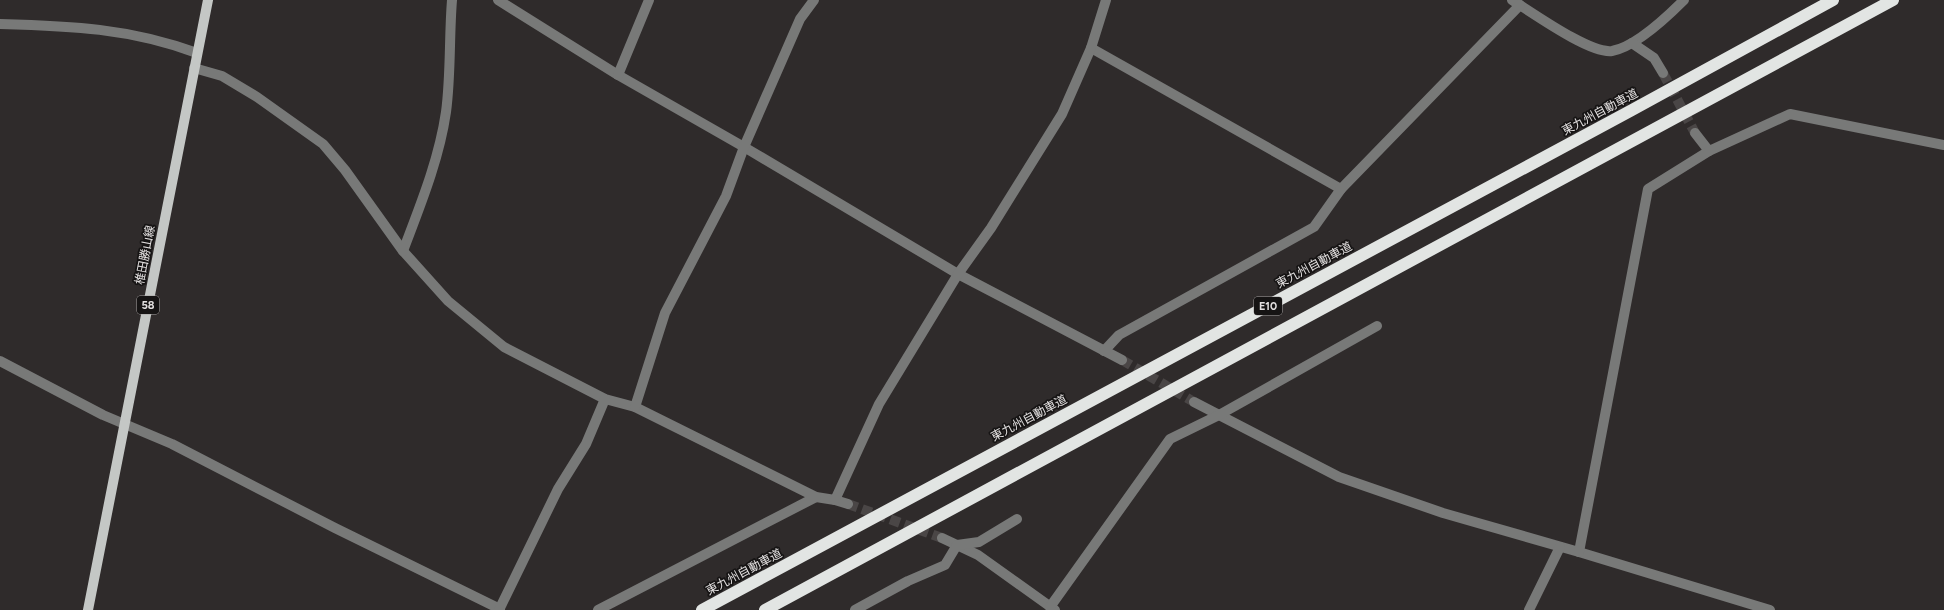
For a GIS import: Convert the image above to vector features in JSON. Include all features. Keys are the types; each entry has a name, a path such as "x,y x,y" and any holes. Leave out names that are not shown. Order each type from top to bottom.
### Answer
{"highway":[{"name":"東九州自動車道","path":"702,610 1632,110 1833,0"},
{"name":"E10","path":"765,610 1893,0"}],"main road":[{"name":"椎田勝山線","path":"88,610 208,0"}],"street":[{"path":"403,251 432,173 446,114 449,82 449,27 452,0"},
{"path":"498,0 618,75 744,146 958,274 1122,360"},
{"path":"618,75 649,0"},
{"path":"635,407 665,313 726,196 744,146 800,20 814,0"},
{"path":"835,500 879,404 958,274 991,228 1062,114 1091,48 1106,0"},
{"path":"1104,350 1119,335 1314,227 1341,189 1516,2 1586,45 1601,50 1612,51 1632,43 1684,0"},
{"path":"0,24 66,26 118,31 165,41 197,53"},
{"path":"1632,43 1654,58 1663,73"},
{"path":"1091,48 1341,189"},
{"path":"194,68 222,76 257,98 323,144 345,170 403,251 448,301 504,347 605,399 635,407 816,497 848,504"},
{"path":"1579,552 1648,189 1709,151 1790,114 1944,145"},
{"path":"1695,132 1709,151"},
{"path":"942,538 978,556 1052,609 1170,439 1219,415 1377,326"},
{"path":"0,361 103,415 172,444 499,610 558,489 586,444 605,399"},
{"path":"1194,402 1339,477 1443,513 1579,552 1770,610"},
{"path":"598,610 816,497"},
{"path":"957,545 978,542 1017,520"},
{"path":"855,610 908,581 945,565 957,545"},
{"path":"1529,610 1560,547"}],"tunnel":[{"path":"1663,73 1695,133"},
{"path":"1122,360 1194,402"},
{"path":"848,504 942,538"}]}
